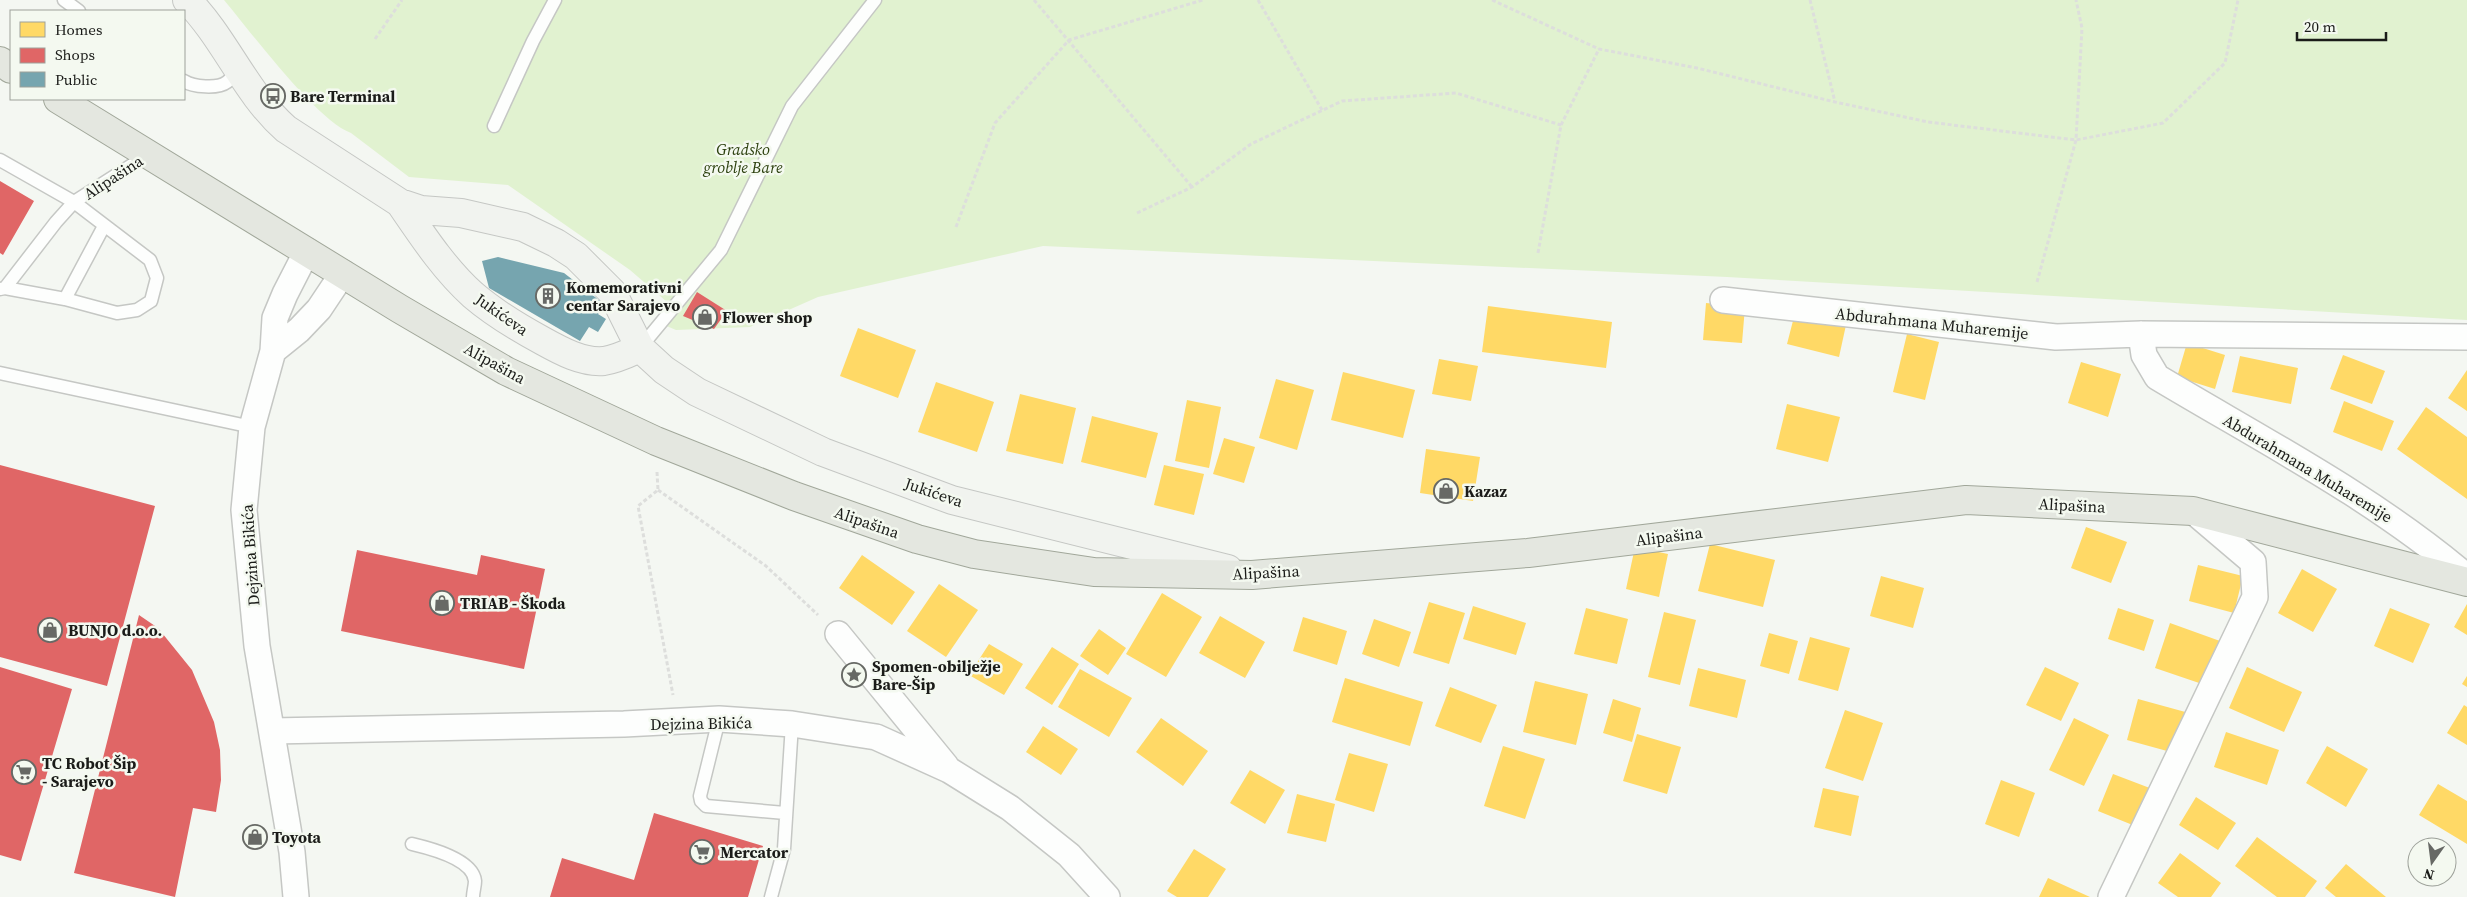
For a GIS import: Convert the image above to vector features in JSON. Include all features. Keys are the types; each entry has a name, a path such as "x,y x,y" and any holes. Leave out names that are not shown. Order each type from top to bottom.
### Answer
{"main road":[{"name":"Alipašina","path":"60,100 506,370 656,441 849,517 974,554 1094,572 1252,575 1528,553 1966,500 2193,511 2467,582"}],"street":[{"name":"Jukićeva","path":"186,0 204,18 272,117 286,129 400,203 421,210 461,213 523,227 556,243 576,256 612,292 640,348 664,370 697,392 832,455 952,500 1252,575"},
{"name":"Jukićeva","path":"400,203 431,248 454,276 474,295 521,328 566,354 582,358 603,361 640,348"},
{"name":"Dejzina Bikića","path":"296,897 292,852 257,646 244,510 252,427 273,350 275,318 284,294 307,251"},
{"path":"273,350 299,330 319,310 343,273"},
{"name":"Abdurahmana Muharemije","path":"1723,300 2056,337 2141,334 2467,337"},
{"name":"Abdurahmana Muharemije","path":"2141,334 2144,355 2157,377 2373,506 2430,545 2467,576"},
{"path":"2111,897 2255,597 2252,562 2193,511"},
{"path":"838,634 949,770"},
{"name":"Dejzina Bikića","path":"272,731 678,722 719,719 792,724 876,737 949,770 1010,808 1069,855 1107,897"}],"lane":[{"path":"64,0 78,10"},
{"path":"494,126 532,41 555,0"},
{"path":"640,348 721,250 792,106 875,0"},
{"path":"185,82 188,84 212,86 226,83 238,70"},
{"name":"Alipašina","path":"0,160 74,202 149,154"},
{"path":"74,202 104,226 150,260 157,278 151,301 137,310 117,313 65,299 2,286 74,202"},
{"path":"65,299 104,226"},
{"path":"0,373 252,427"},
{"path":"719,719 700,796 701,802 706,806 786,813"},
{"path":"771,897 784,849 792,724"},
{"path":"412,844 442,852 465,866 472,873 475,881 472,897"}],"path":[{"path":"375,39 402,0"},
{"path":"1034,0 1192,187"},
{"path":"956,228 994,123 1069,40 1204,0"},
{"path":"1258,0 1322,110"},
{"path":"1492,0 1599,49 1697,68 1835,102 1928,122 2076,140 2162,124 2225,63 2238,0"},
{"path":"1810,0 1835,102"},
{"path":"2037,282 2076,140 2082,28 2076,0"},
{"path":"1538,254 1561,125 1599,49"},
{"path":"1137,213 1192,187 1251,144 1342,101 1456,92 1561,125"},
{"path":"656,441 658,490"},
{"path":"658,490 766,566 838,634"},
{"path":"658,490 638,506 678,722"}],"green space":[{"name":"Gradsko groblje Bare","path":"224,0 2467,0 2467,320 1727,277 1043,246 818,297 750,327 676,330 657,322 667,302 630,270 508,185 409,177 351,133 337,125 320,112 284,74"}],"building: Homes":[{"path":"1706,303 1745,307 1742,343 1703,340"},
{"path":"1488,306 1612,322 1606,368 1482,352"},
{"path":"1795,313 1846,325 1839,357 1787,344"},
{"path":"858,328 916,350 898,398 840,376"},
{"path":"1907,334 1939,342 1925,400 1893,392"},
{"path":"2187,343 2225,355 2215,389 2177,377"},
{"path":"2343,355 2385,371 2372,404 2330,389"},
{"path":"2240,356 2298,368 2291,404 2232,392"},
{"path":"1439,359 1478,366 1471,401 1432,394"},
{"path":"2081,362 2121,374 2108,417 2068,403"},
{"path":"2467,370 2467,411 2448,398"},
{"path":"1343,372 1415,390 1403,438 1331,420"},
{"path":"1276,379 1314,390 1297,450 1259,438"},
{"path":"936,382 994,402 977,452 918,432"},
{"path":"1020,394 1076,408 1063,464 1006,451"},
{"path":"1187,400 1221,407 1209,468 1175,461"},
{"path":"2344,401 2394,421 2382,451 2333,432"},
{"path":"1787,404 1840,417 1828,462 1776,449"},
{"path":"2426,407 2467,437 2467,499 2397,449"},
{"path":"1092,416 1158,433 1146,478 1081,462"},
{"path":"1224,438 1255,447 1244,483 1213,474"},
{"path":"1426,449 1480,457 1473,501 1420,493"},
{"path":"1164,465 1204,474 1194,515 1154,505"},
{"path":"2086,527 2127,542 2111,583 2071,568"},
{"path":"1710,544 1775,560 1763,607 1698,591"},
{"path":"1635,547 1668,554 1659,597 1626,589"},
{"path":"862,555 915,592 892,625 839,588"},
{"path":"2198,565 2243,576 2234,613 2189,601"},
{"path":"2302,569 2337,589 2313,632 2278,613"},
{"path":"1881,576 1924,588 1913,628 1870,616"},
{"path":"939,584 978,610 946,657 907,631"},
{"path":"1162,593 1202,617 1166,677 1126,654"},
{"path":"1429,602 1465,613 1449,664 1413,653"},
{"path":"2467,604 2467,635 2454,627"},
{"path":"1473,606 1526,623 1516,655 1463,639"},
{"path":"1586,608 1628,619 1617,664 1574,654"},
{"path":"2118,608 2154,620 2144,651 2108,639"},
{"path":"2390,608 2430,624 2413,663 2374,646"},
{"path":"1664,612 1696,620 1680,685 1648,677"},
{"path":"1220,616 1265,642 1245,678 1199,653"},
{"path":"1303,617 1347,631 1337,665 1293,651"},
{"path":"1374,619 1411,632 1399,667 1362,654"},
{"path":"2170,623 2220,641 2205,685 2155,668"},
{"path":"1099,629 1126,648 1108,675 1080,656"},
{"path":"1769,633 1798,641 1789,674 1760,666"},
{"path":"1810,637 1850,648 1838,691 1798,680"},
{"path":"989,644 1023,664 1004,695 969,675"},
{"path":"1052,647 1079,664 1052,705 1025,688"},
{"path":"2045,667 2079,683 2061,721 2026,705"},
{"path":"2247,667 2302,692 2284,732 2229,708"},
{"path":"1698,668 1746,680 1737,718 1689,706"},
{"path":"1080,669 1132,698 1109,737 1058,707"},
{"path":"2467,676 2467,687 2462,684"},
{"path":"1345,678 1423,702 1410,746 1332,722"},
{"path":"1535,681 1588,694 1576,745 1523,732"},
{"path":"1450,687 1497,705 1481,743 1435,726"},
{"path":"1613,699 1641,708 1632,742 1603,733"},
{"path":"2138,699 2189,713 2178,754 2127,740"},
{"path":"2464,705 2467,707 2467,745 2447,733"},
{"path":"1845,710 1883,723 1863,781 1825,768"},
{"path":"1161,718 1208,751 1183,786 1136,752"},
{"path":"2074,718 2109,735 2084,786 2049,770"},
{"path":"1043,726 1078,749 1061,775 1026,752"},
{"path":"2226,732 2279,750 2267,785 2214,767"},
{"path":"1637,734 1681,747 1667,794 1623,781"},
{"path":"1503,746 1545,759 1525,819 1484,806"},
{"path":"2327,746 2368,769 2346,807 2306,783"},
{"path":"1349,753 1388,764 1374,812 1335,800"},
{"path":"1250,770 1285,790 1265,824 1230,803"},
{"path":"2113,774 2155,790 2140,828 2098,811"},
{"path":"2001,780 2035,793 2019,837 1985,824"},
{"path":"2438,784 2467,801 2467,844 2457,837 2419,815"},
{"path":"1823,788 1859,796 1851,836 1814,827"},
{"path":"1297,794 1335,804 1326,842 1287,833"},
{"path":"2196,797 2236,823 2218,850 2179,825"},
{"path":"2257,837 2317,881 2305,897 2277,897 2235,866"},
{"path":"1194,849 1226,869 1208,897 1177,897 1167,891"},
{"path":"2180,853 2221,883 2211,897 2178,897 2158,883"},
{"path":"2346,864 2386,897 2336,897 2325,888"},
{"path":"2048,878 2090,897 2039,897"}],"building: Shops":[{"path":"0,181 34,201 3,255 0,253"},
{"path":"697,292 727,311 714,329 683,316"},
{"path":"0,465 155,506 107,686 0,657"},
{"name":"TRIAB - Škoda","path":"357,550 477,575 481,555 545,569 524,669 341,631"},
{"path":"139,615 158,628 192,670 214,722 220,750 221,780 216,812 193,808 175,897 74,873"},
{"name":"TC Robot Šip - Sarajevo","path":"0,667 72,689 21,861 0,855"},
{"name":"Mercator","path":"654,813 763,846 748,897 550,897 562,858 634,880"}],"building: Public":[{"name":"Komemorativni centar Sarajevo","path":"498,257 564,273 604,304 598,314 606,319 598,332 589,327 580,341 489,288 482,261"}],"place":[{"name":"Bare Terminal","path":"273,96"},
{"name":"Komemorativni centar Sarajevo","path":"548,296"},
{"name":"Flower shop","path":"705,317"},
{"name":"Kazaz","path":"1446,491"},
{"name":"TRIAB - Škoda","path":"442,603"},
{"name":"BUNJO d.o.o.","path":"50,630"},
{"name":"Spomen-obilježje Bare-Šip","path":"854,675"},
{"name":"TC Robot Šip - Sarajevo","path":"24,772"},
{"name":"Toyota","path":"255,837"},
{"name":"Mercator","path":"702,852"}]}
